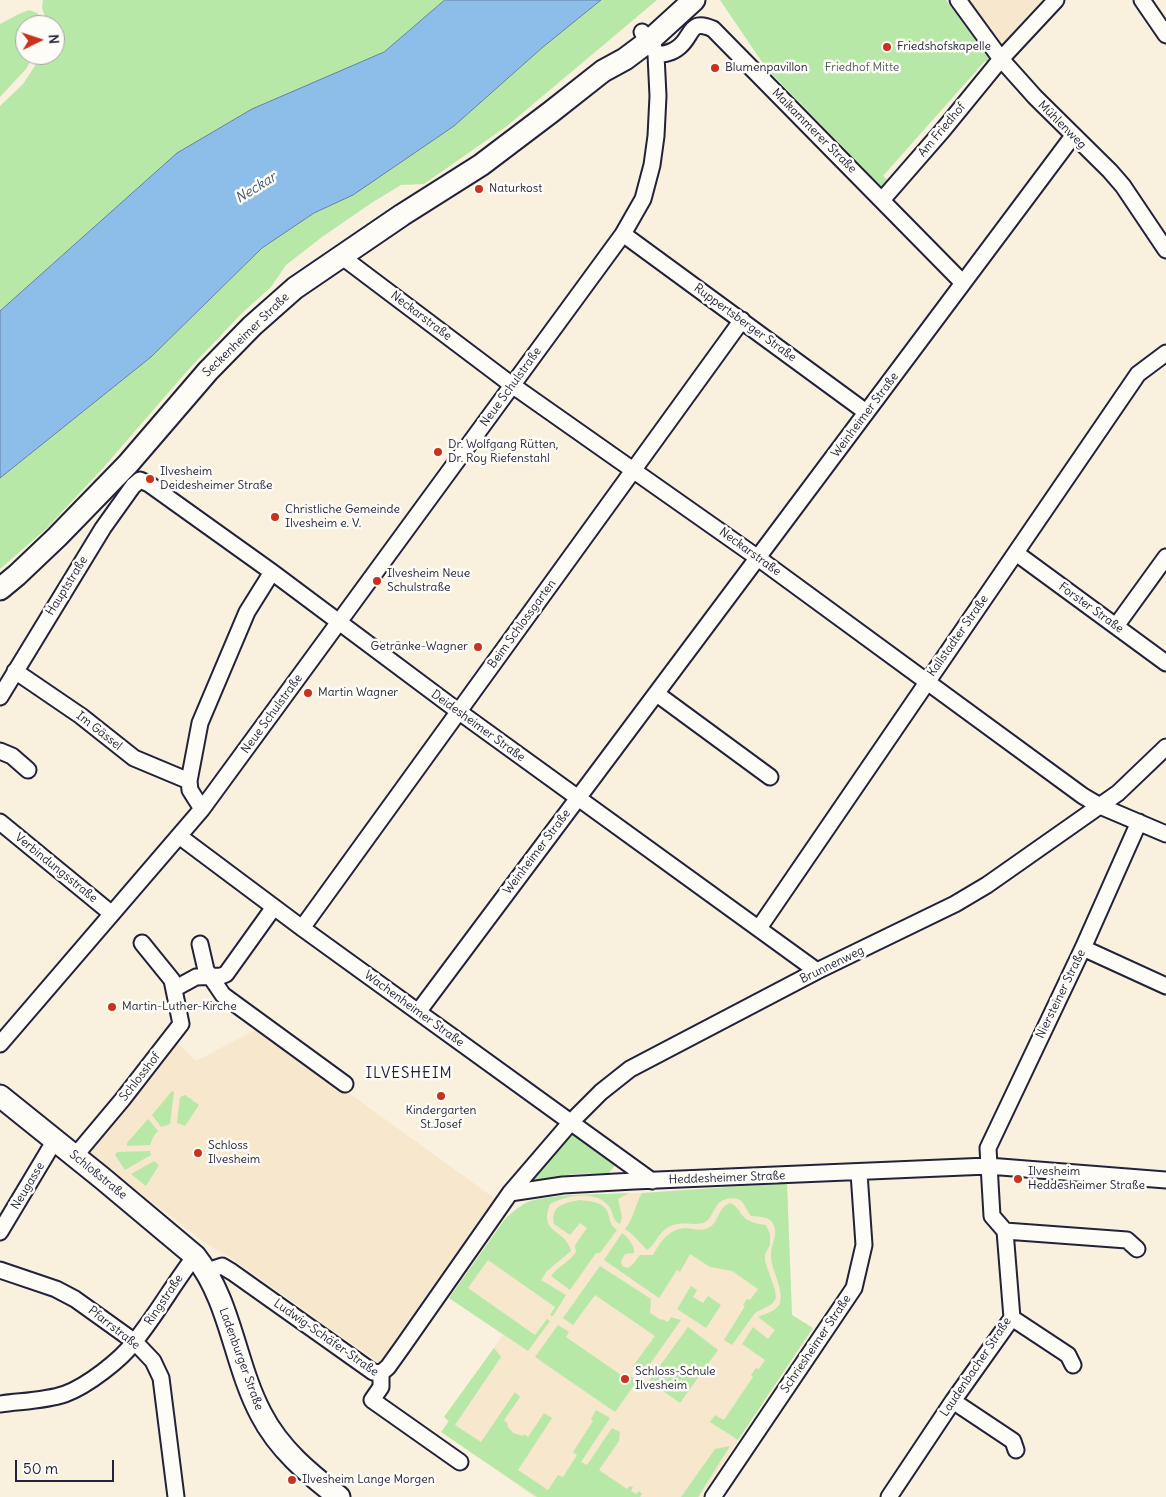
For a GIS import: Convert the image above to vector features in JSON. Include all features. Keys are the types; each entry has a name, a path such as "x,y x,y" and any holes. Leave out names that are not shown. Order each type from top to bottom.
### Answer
{"main road":[{"name":"Seckenheimer Straße","path":"649,43 676,0"},
{"name":"Seckenheimer Straße","path":"0,589 57,537 128,464 200,380 252,326 295,288 481,165 603,71 619,51 649,43 694,0"},
{"name":"Schloßstraße","path":"0,1096 56,1140 201,1263"},
{"name":"Ladenburger Straße","path":"201,1263 218,1295 249,1388 260,1414 276,1440 292,1458 339,1497"}],"street":[{"name":"Mühlenweg","path":"958,0 1001,59 1035,97 1110,171 1166,250"},
{"name":"Am Friedhof","path":"882,200 1001,59 1056,0"},
{"path":"1142,0 1166,36"},
{"name":"Maikammerer Straße","path":"649,43 669,53 680,47 693,28 699,25 713,29 963,284"},
{"name":"Neue Schulstraße","path":"0,1044 202,809 623,234 642,199 652,166 657,110 649,43"},
{"name":"Weinheimer Straße","path":"418,1012 1073,136"},
{"name":"Ruppertsberger Straße","path":"623,234 866,412"},
{"name":"Neckarstraße","path":"341,256 512,385 758,558 1083,796 1100,806 1166,834"},
{"name":"Beim Schlossgarten","path":"302,928 742,320"},
{"name":"Kallstadter Straße","path":"759,928 1138,374 1166,353"},
{"name":"Deidesheimer Straße","path":"140,480 272,572 458,712 759,928 817,972"},
{"name":"Hauptstraße","path":"0,697 103,528 133,486 140,480"},
{"name":"Forster Straße","path":"1016,553 1166,663"},
{"path":"1116,626 1166,557"},
{"path":"202,809 190,790 189,781 200,723 247,612 272,572"},
{"name":"Im Gässel","path":"15,671 81,716 134,758 189,781"},
{"path":"657,694 770,777"},
{"name":"Brunnenweg","path":"510,1194 571,1122 601,1092 630,1069 817,972 956,904 1118,793 1166,747"},
{"path":"0,751 12,756 28,770"},
{"name":"Verbindungsstraße","path":"0,822 112,914"},
{"name":"Niersteiner Straße","path":"988,1166 988,1148 1083,948 1139,822"},
{"name":"Wachenheimer Straße","path":"179,836 302,928 652,1181"},
{"path":"174,990 196,977 226,974 274,907"},
{"name":"Schlosshof","path":"75,1156 122,1100 181,1024 172,980 142,943"},
{"path":"200,944 206,970 223,995 345,1084"},
{"path":"1083,948 1166,986"},
{"name":"Neugasse","path":"0,1232 56,1140"},
{"name":"Heddesheimer Straße","path":"510,1194 563,1185 988,1166 1166,1180"},
{"name":"Laudenbacher Straße","path":"888,1497 1012,1318 1005,1230 992,1216 988,1166"},
{"name":"Schriesheimer Straße","path":"713,1497 854,1288 864,1245 859,1173"},
{"path":"381,1373 393,1360 510,1194"},
{"path":"1005,1230 1127,1240 1137,1249"},
{"name":"Ringstraße","path":"0,1404 43,1399 64,1394 81,1387 104,1370 135,1342 201,1263"},
{"name":"Ludwig-Schäfer-Straße","path":"201,1263 222,1266 232,1272 373,1372 381,1373 381,1387 372,1400 460,1462"},
{"name":"Pfarrstraße","path":"0,1270 44,1284 69,1295 135,1342 153,1361 161,1378 176,1497"},
{"path":"1012,1318 1068,1355 1073,1365"},
{"path":"953,1401 1013,1441 1016,1450"}],"shaded area":[{"path":"967,0 1046,0 1000,48"},
{"path":"259,1028 494,1198 379,1363 234,1260 204,1242 86,1151 177,1043 196,1061"},
{"name":"Schloss-Schule Ilvesheim","path":"787,1183 792,1315 813,1328 700,1497 534,1497 442,1432 448,1422 444,1417 503,1335 449,1298 517,1208 531,1201 570,1195 642,1193"}],"green space":[{"path":"43,0 445,0 384,52 252,109 177,153 0,311 0,106 23,84 35,65 65,65 65,15 44,15 42,8"},
{"path":"601,0 657,0 507,126 424,184 401,185 373,202 322,237 286,265 271,287 242,313 188,370 103,468 47,528 0,569 0,478 151,357 262,248 314,213 353,195 454,126 543,47"},
{"name":"Friedhof Mitte","path":"720,0 946,0 981,47 983,45 994,60 991,65 985,61 883,176 890,182 884,189 766,68"},
{"path":"29,10 39,15 17,15"},
{"path":"15,16 15,65 28,65 0,97 0,24"},
{"path":"172,1091 174,1092 170,1124 161,1127 152,1115"},
{"path":"185,1095 199,1105 185,1126 177,1123 180,1097"},
{"path":"148,1119 158,1131 150,1145 127,1146 127,1143"},
{"path":"572,1133 580,1135 616,1164 609,1173 572,1174 534,1182 530,1178 565,1136"},
{"path":"150,1151 151,1155 125,1170 115,1155 117,1152"},
{"path":"154,1161 159,1165 146,1186 131,1174"},
{"path":"787,1183 792,1315 813,1328 738,1440 710,1422 715,1415 724,1420 753,1377 751,1375 756,1368 759,1369 765,1360 742,1344 753,1327 768,1339 775,1330 758,1317 775,1309 781,1300 780,1288 771,1256 775,1235 772,1222 765,1218 751,1216 740,1200 730,1198 718,1204 705,1222 698,1224 676,1224 667,1228 647,1250 625,1229 642,1193"},
{"path":"629,1193 618,1199 622,1217 620,1224 617,1223 608,1205 596,1197 572,1196 550,1204 547,1214 550,1226 564,1238 571,1251 547,1271 541,1280 566,1295 553,1316 550,1315 555,1307 488,1260 468,1288 535,1335 547,1319 550,1321 528,1351 449,1298 505,1219 517,1208 542,1198 580,1195"},
{"path":"580,1200 603,1206 608,1213 611,1224 617,1230 600,1253 596,1253 570,1290 551,1276 576,1252 575,1245 587,1228 580,1223 570,1235 554,1224 553,1218 554,1213 560,1206"},
{"path":"730,1203 747,1220 766,1225 770,1234 770,1245 765,1254 765,1261 776,1298 772,1304 755,1313 732,1345 724,1340 745,1306 743,1305 747,1299 750,1300 758,1289 732,1271 710,1267 690,1254 680,1272 677,1270 659,1298 604,1260 622,1233 631,1242 634,1250 634,1253 625,1254 621,1261 622,1266 628,1268 640,1255 653,1255 662,1241 674,1231 685,1228 699,1230 708,1228 715,1222 723,1208"},
{"path":"600,1266 651,1299 650,1313 668,1322 671,1317 681,1320 643,1374 633,1366 655,1336 595,1295 573,1325 563,1318"},
{"path":"691,1286 697,1290 693,1297 703,1303 708,1296 721,1305 706,1328 677,1309"},
{"path":"558,1325 569,1332 566,1337 624,1377 626,1373 637,1381 615,1412 535,1357"},
{"path":"688,1327 718,1350 680,1403 649,1381"},
{"path":"494,1348 501,1357 455,1425 481,1442 515,1392 520,1397 504,1420 513,1433 523,1436 524,1434 528,1437 544,1413 552,1418 518,1470 548,1490 558,1475 563,1477 577,1455 573,1452 593,1421 591,1419 596,1410 610,1418 581,1462 587,1465 612,1428 620,1432 619,1441 599,1470 627,1489 630,1486 633,1487 631,1491 636,1494 639,1491 642,1494 640,1497 537,1497 441,1432 449,1421 444,1417"},
{"path":"730,1446 698,1497 681,1497 715,1449"}],"water":[{"name":"Neckar","path":"445,0 601,0 543,47 454,126 353,195 314,213 262,248 151,357 0,478 0,311 177,153 252,109 384,52"}],"place":[{"name":"Friedshofskapelle","path":"887,47"},
{"name":"Blumenpavillon","path":"715,68"},
{"name":"Naturkost","path":"479,189"},
{"name":"Dr. Wolfgang Rütten, Dr. Roy Riefenstahl","path":"438,452"},
{"name":"Ilvesheim Deidesheimer Straße","path":"150,479"},
{"name":"Christliche Gemeinde Ilvesheim e. V.","path":"275,517"},
{"name":"Ilvesheim Neue Schulstraße","path":"377,581"},
{"name":"Getränke-Wagner","path":"478,647"},
{"name":"Martin Wagner","path":"308,693"},
{"name":"Martin-Luther-Kirche","path":"112,1007"},
{"name":"Kindergarten St.Josef","path":"441,1096"},
{"name":"Schloss Ilvesheim","path":"198,1153"},
{"name":"Ilvesheim Heddesheimer Straße","path":"1018,1179"},
{"name":"Schloss-Schule Ilvesheim","path":"625,1379"},
{"name":"Ilvesheim Lange Morgen","path":"292,1480"}],"district":[{"name":"ILVESHEIM","path":"409,1074"}]}
